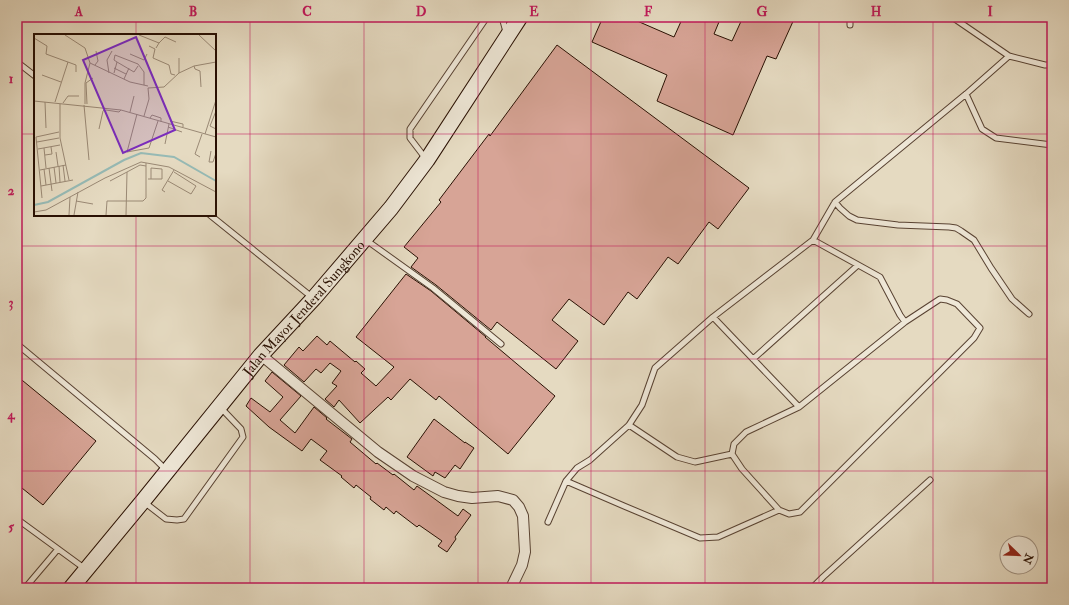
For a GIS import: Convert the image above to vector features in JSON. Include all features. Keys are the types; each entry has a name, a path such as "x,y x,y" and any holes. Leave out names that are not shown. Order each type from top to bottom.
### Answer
{"main road":[{"name":"Jalan Mayor Jenderal Sungkono","path":"71,588 261,355 314,298 391,208 426,160 520,17"}],"street":[{"path":"261,355 378,452 413,476 444,492 458,496 472,498 498,496 513,500 519,506 523,516 525,552 522,565 511,588"}],"lane":[{"path":"426,160 410,138 410,129 487,17"},
{"path":"502,17 507,37"},
{"path":"850,17 850,25"},
{"path":"952,17 1009,56 1045,65 1052,65"},
{"path":"548,522 566,480 577,468 590,460 629,425 642,405 655,368 713,317 813,240 835,202 966,94 1009,56"},
{"path":"17,62 34,75"},
{"path":"966,94 982,129 996,138 1052,145"},
{"path":"835,202 845,212 857,220 898,225 956,228 974,240 1012,298 1029,314"},
{"path":"211,216 314,298"},
{"path":"365,239 432,288 501,344"},
{"path":"813,240 880,277 905,322"},
{"path":"753,359 858,265"},
{"path":"940,299 957,304 980,328 974,338 800,512 789,514 779,510 742,469 732,454 734,444 746,432 799,407 905,322 940,299"},
{"path":"713,317 799,407"},
{"path":"17,344 155,459 167,471"},
{"path":"143,501 166,519 184,519 243,437 241,429 220,406"},
{"path":"629,425 677,457 695,462 732,454"},
{"path":"566,480 700,538 718,537 779,510"},
{"path":"815,588 814,586 823,577 930,480"},
{"path":"17,519 87,570"},
{"path":"26,588 58,549"}],"building":[{"path":"603,17 628,17 674,37 683,17 721,17 714,34 732,41 743,17 795,17 776,59 767,56 733,135 657,101 667,75 592,42"},
{"path":"557,45 749,188 718,229 709,222 678,264 668,257 637,299 628,292 604,325 569,299 552,320 578,341 556,369 497,322 491,330 436,285 411,267 418,258 404,247 441,202 439,200 489,134 490,136"},
{"path":"406,274 431,291 555,396 508,454 439,396 436,400 410,379 391,400 388,397 360,423 339,400 334,407 325,399 337,386 332,383 341,371 330,363 321,373 316,369 304,382 284,365 299,347 303,351 317,336 327,345 330,341 355,362 356,361 365,369 361,373 376,386 394,367 356,337"},
{"path":"272,372 301,396 280,420 295,433 314,407 327,418 326,419 352,439 350,442 376,464 377,463 393,475 394,474 414,490 417,486 458,516 463,509 471,515 455,537 456,539 447,552 438,546 442,541 419,525 417,527 396,511 394,514 386,507 384,510 356,485 354,488 341,477 342,476 320,460 327,451 311,439 302,451 269,427 246,406 251,398 270,412 283,397 265,381"},
{"path":"17,376 96,441 43,505 17,484"},
{"path":"434,419 465,443 474,448 460,469 455,465 445,478 435,472 433,476 407,457"}]}
